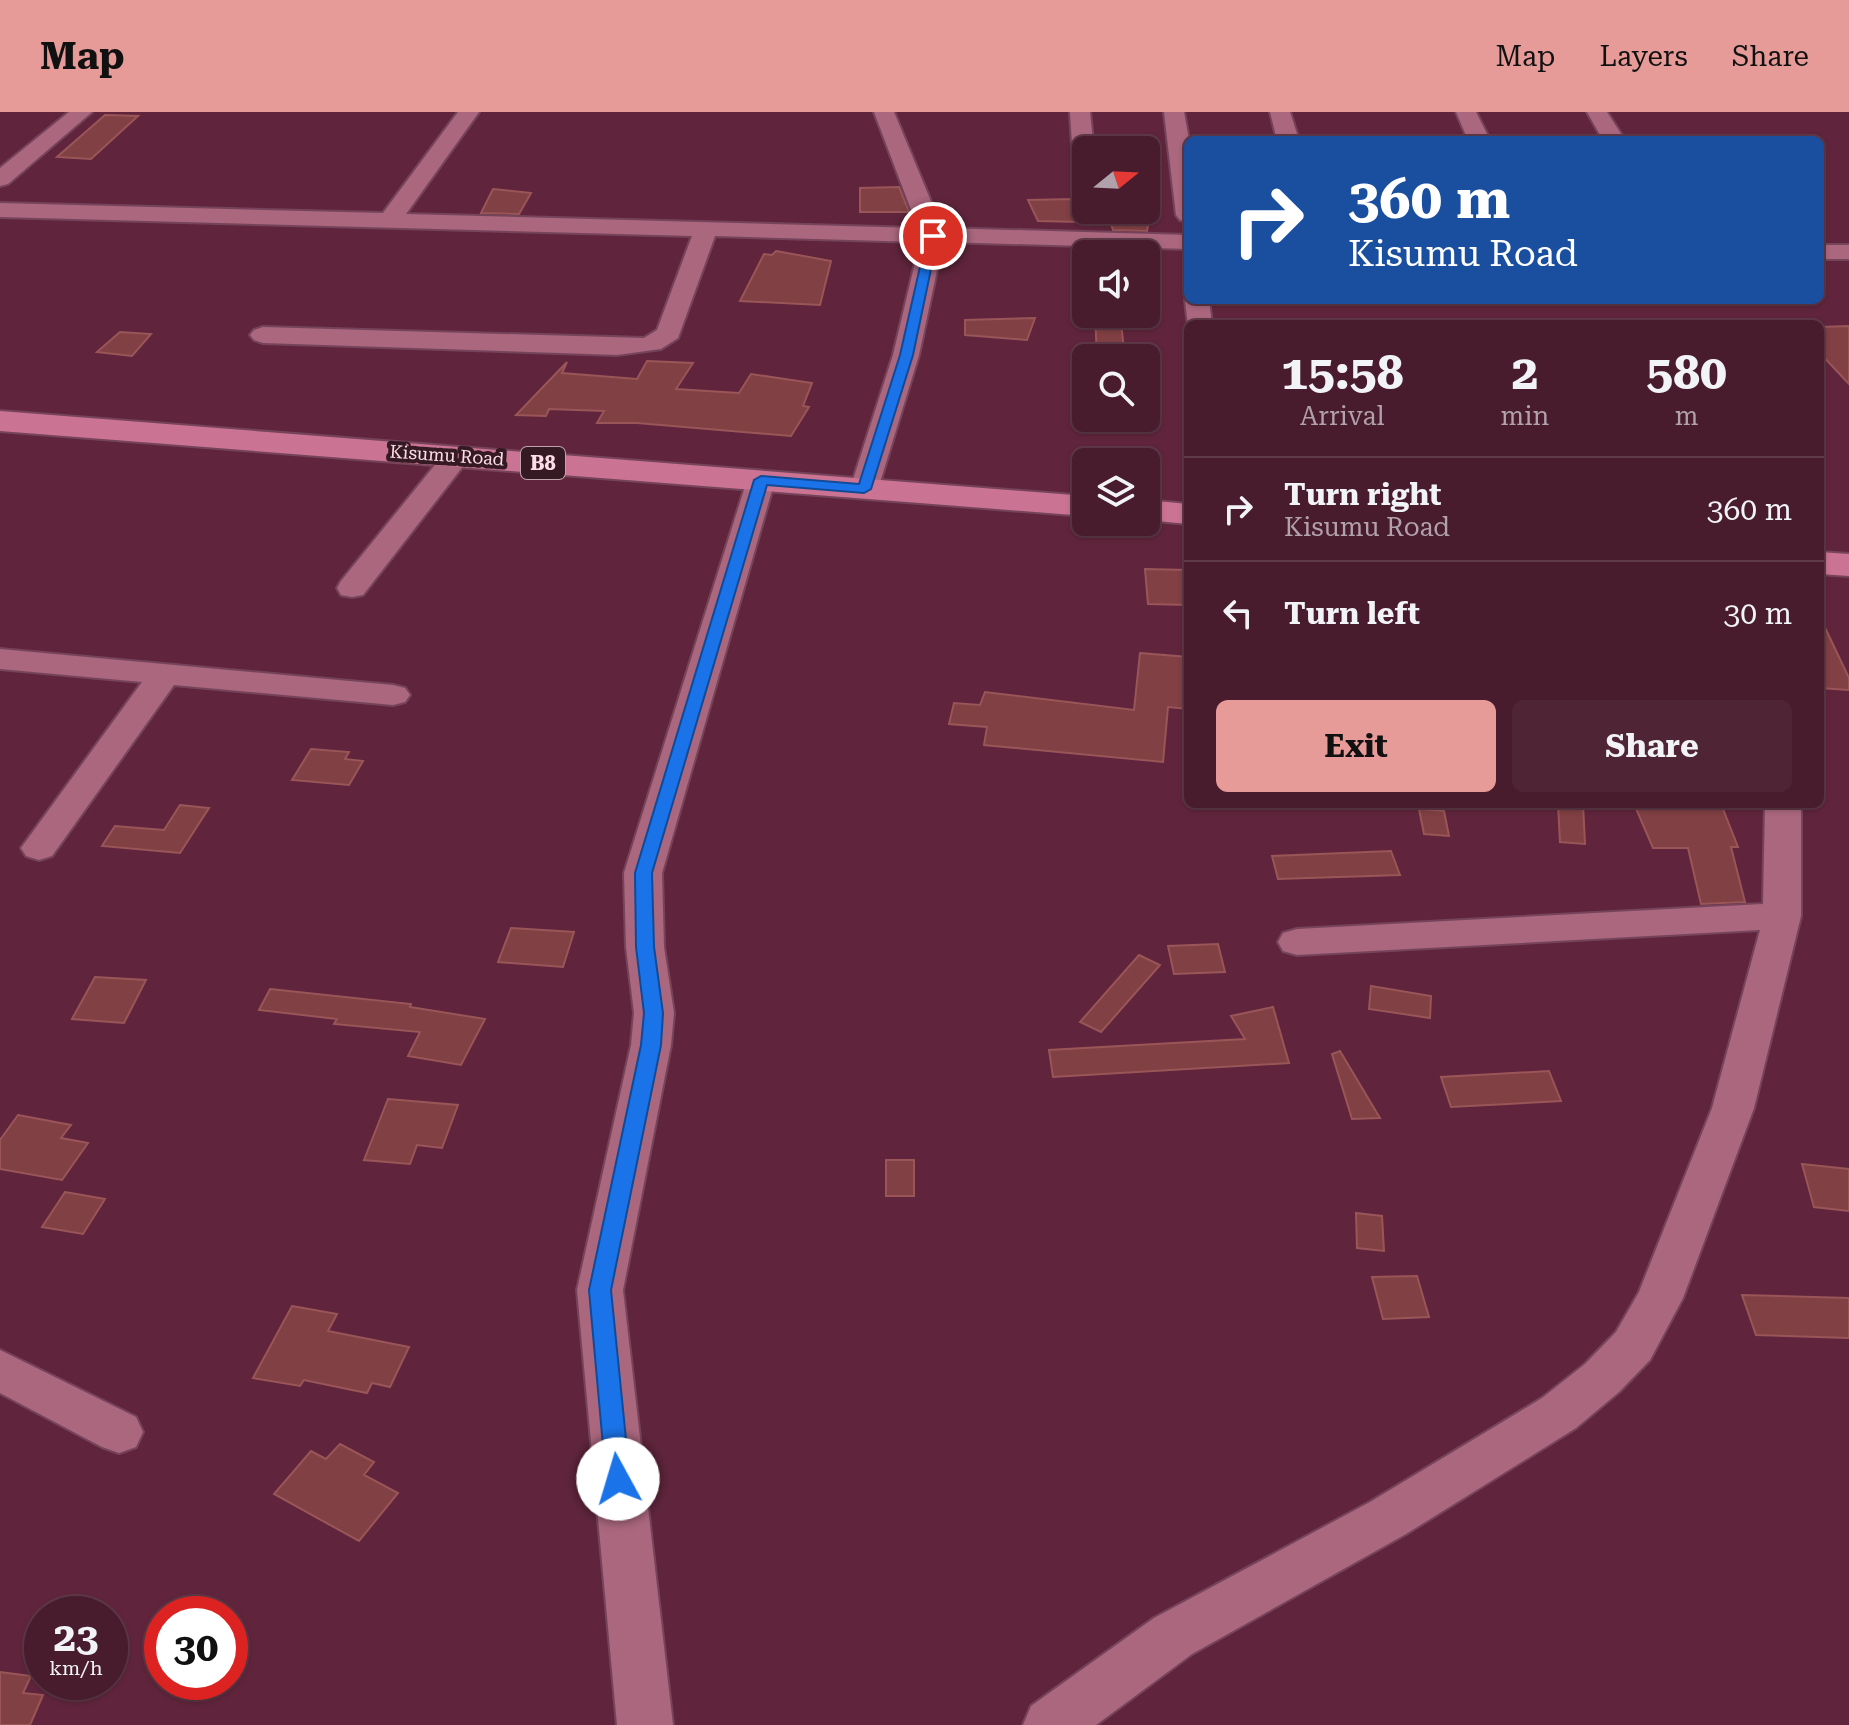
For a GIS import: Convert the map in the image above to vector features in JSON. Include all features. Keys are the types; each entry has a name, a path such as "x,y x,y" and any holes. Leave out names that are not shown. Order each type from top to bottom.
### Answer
{"highway":[{"name":"Kisumu Road","path":"0,421 1072,505"},
{"path":"1160,511 1184,514"},
{"path":"1824,563 1849,565"}],"street":[{"path":"0,179 82,112"},
{"path":"389,221 469,112"},
{"path":"864,489 906,355 933,236 884,112"},
{"path":"1080,112 1082,136"},
{"path":"1174,112 1184,186"},
{"path":"1280,112 1287,136"},
{"path":"1466,112 1477,136"},
{"path":"1597,112 1612,136"},
{"path":"0,210 1091,240 1089,224"},
{"path":"263,335 617,347 652,344 669,333 705,231"},
{"path":"1160,241 1184,242"},
{"path":"1824,252 1849,252"},
{"path":"352,588 457,456"},
{"path":"645,1725 600,1290 651,1045 654,1013 645,947 643,873 761,480"},
{"path":"0,659 393,695"},
{"path":"39,848 165,674"},
{"path":"1051,1725 1173,1636 1388,1518 1559,1413 1602,1378 1633,1346 1660,1298 1733,1108 1782,916 1783,808"},
{"path":"1297,942 1782,916"},
{"path":"0,1370 119,1432"}],"building":[{"path":"105,115 138,116 91,159 57,157"},
{"path":"899,187 909,212 860,212 860,188"},
{"path":"493,189 531,193 519,214 481,213"},
{"path":"1072,199 1072,222 1038,221 1028,200"},
{"path":"1111,224 1148,224 1147,231 1113,230"},
{"path":"776,251 831,261 820,305 740,301 764,254 772,255"},
{"path":"1035,318 1027,340 965,335 965,320"},
{"path":"1849,326 1849,384 1824,357 1824,327"},
{"path":"1096,328 1122,328 1123,344 1096,344"},
{"path":"120,332 151,334 132,356 97,352"},
{"path":"647,361 693,363 676,389 739,393 751,374 812,383 803,406 809,407 791,436 637,423 597,423 604,411 549,409 546,416 516,415 567,362 562,373 637,379"},
{"path":"1145,569 1184,570 1184,605 1148,604"},
{"path":"1824,625 1849,678 1849,690 1824,688"},
{"path":"1140,653 1184,657 1184,709 1168,707 1163,762 984,745 987,727 949,724 954,703 980,705 985,692 1134,710"},
{"path":"311,749 349,752 345,759 363,761 349,785 292,780"},
{"path":"180,805 209,808 180,853 102,846 115,826 164,830"},
{"path":"1558,808 1583,808 1585,844 1560,842"},
{"path":"1636,808 1723,808 1738,847 1731,847 1745,902 1701,904 1688,848 1653,848"},
{"path":"1419,809 1444,811 1449,836 1424,834"},
{"path":"1391,851 1400,875 1278,879 1272,856"},
{"path":"511,928 574,932 563,967 498,962"},
{"path":"1218,944 1225,972 1174,974 1168,946"},
{"path":"1139,955 1160,965 1101,1032 1080,1022"},
{"path":"95,977 146,980 124,1023 72,1019"},
{"path":"1371,986 1431,996 1430,1018 1369,1009"},
{"path":"270,989 411,1004 410,1007 485,1019 461,1065 408,1056 420,1032 334,1024 337,1019 259,1010"},
{"path":"1273,1007 1289,1063 1053,1077 1049,1050 1245,1039 1231,1016"},
{"path":"1340,1051 1380,1118 1352,1119 1332,1054"},
{"path":"1549,1071 1561,1101 1451,1107 1441,1077"},
{"path":"388,1099 458,1105 442,1148 417,1145 410,1164 364,1160"},
{"path":"18,1115 71,1125 61,1138 88,1143 62,1180 0,1169 0,1140"},
{"path":"886,1160 914,1160 914,1196 886,1196"},
{"path":"1802,1164 1849,1169 1849,1211 1814,1207"},
{"path":"65,1192 105,1199 83,1234 42,1227"},
{"path":"1356,1213 1382,1216 1384,1251 1357,1248"},
{"path":"1417,1276 1429,1317 1383,1319 1372,1277"},
{"path":"1742,1295 1849,1298 1849,1338 1756,1335"},
{"path":"292,1306 337,1314 328,1331 409,1347 390,1387 372,1383 367,1393 304,1380 300,1386 253,1378"},
{"path":"340,1444 374,1462 364,1475 398,1493 359,1541 274,1494 311,1451 326,1459"},
{"path":"0,1672 24,1675 24,1700 41,1700 30,1725 0,1725"}],"route":[{"path":"618,1479 600,1290 651,1045 654,1013 645,947 643,873 761,480 864,489 874,449 906,355 933,236"}]}
